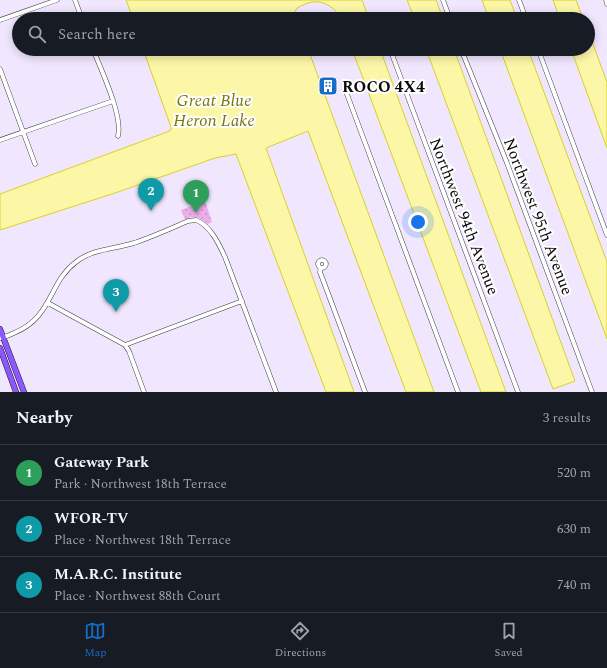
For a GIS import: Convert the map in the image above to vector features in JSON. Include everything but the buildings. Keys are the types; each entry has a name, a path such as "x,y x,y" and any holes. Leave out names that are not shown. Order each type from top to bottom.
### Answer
{"main road":[{"path":"0,329 1,338 24,392"},
{"path":"0,348 16,392"}],"street":[{"path":"23,12 57,0"},
{"path":"75,0 79,12"},
{"path":"443,0 447,12"},
{"path":"519,0 523,12"},
{"path":"606,0 607,4"},
{"path":"0,20 12,16"},
{"path":"97,56 113,101 120,126 118,136"},
{"name":"Northwest 94th Avenue","path":"393,56 518,392"},
{"name":"Northwest 95th Avenue","path":"464,56 507,164 592,392"},
{"path":"541,56 607,236"},
{"path":"0,69 35,164"},
{"path":"345,89 458,392"},
{"path":"0,140 113,101"},
{"path":"1,338 21,330 32,322 43,311 64,274 74,264 83,258 98,251 149,238 188,221 196,220 206,227 221,249 276,392"},
{"path":"321,268 320,272 365,392"},
{"path":"125,345 242,301"},
{"path":"48,303 125,345 129,351 144,392"}],"shaded area":[{"path":"205,201 212,222 208,224 200,218 194,217 185,219 181,210"}],"water":[{"path":"126,0 362,0 366,12 336,12 330,6 321,2 312,2 297,8 295,12 130,12"},
{"path":"407,0 436,0 440,12 412,12"},
{"path":"482,0 510,0 514,12 486,12"},
{"path":"553,0 576,0 580,12 557,12"},
{"path":"595,50 607,82 607,148 574,56 595,56"},
{"name":"Great Blue Heron Lake","path":"146,56 311,56 434,392 406,392 308,131 266,148 354,392 326,392 236,154 215,158 115,193 0,230 0,194 167,132 171,130"},
{"path":"355,56 383,56 506,392 481,392"},
{"path":"429,56 457,56 575,381 553,389"},
{"path":"503,56 531,56 607,262 607,339"}],"place":[{"name":"ROCO 4X4","path":"328,86"},
{"name":"WFOR-TV","path":"151,211"},
{"name":"Gateway Park","path":"196,213"},
{"name":"M.A.R.C. Institute","path":"116,312"}]}
